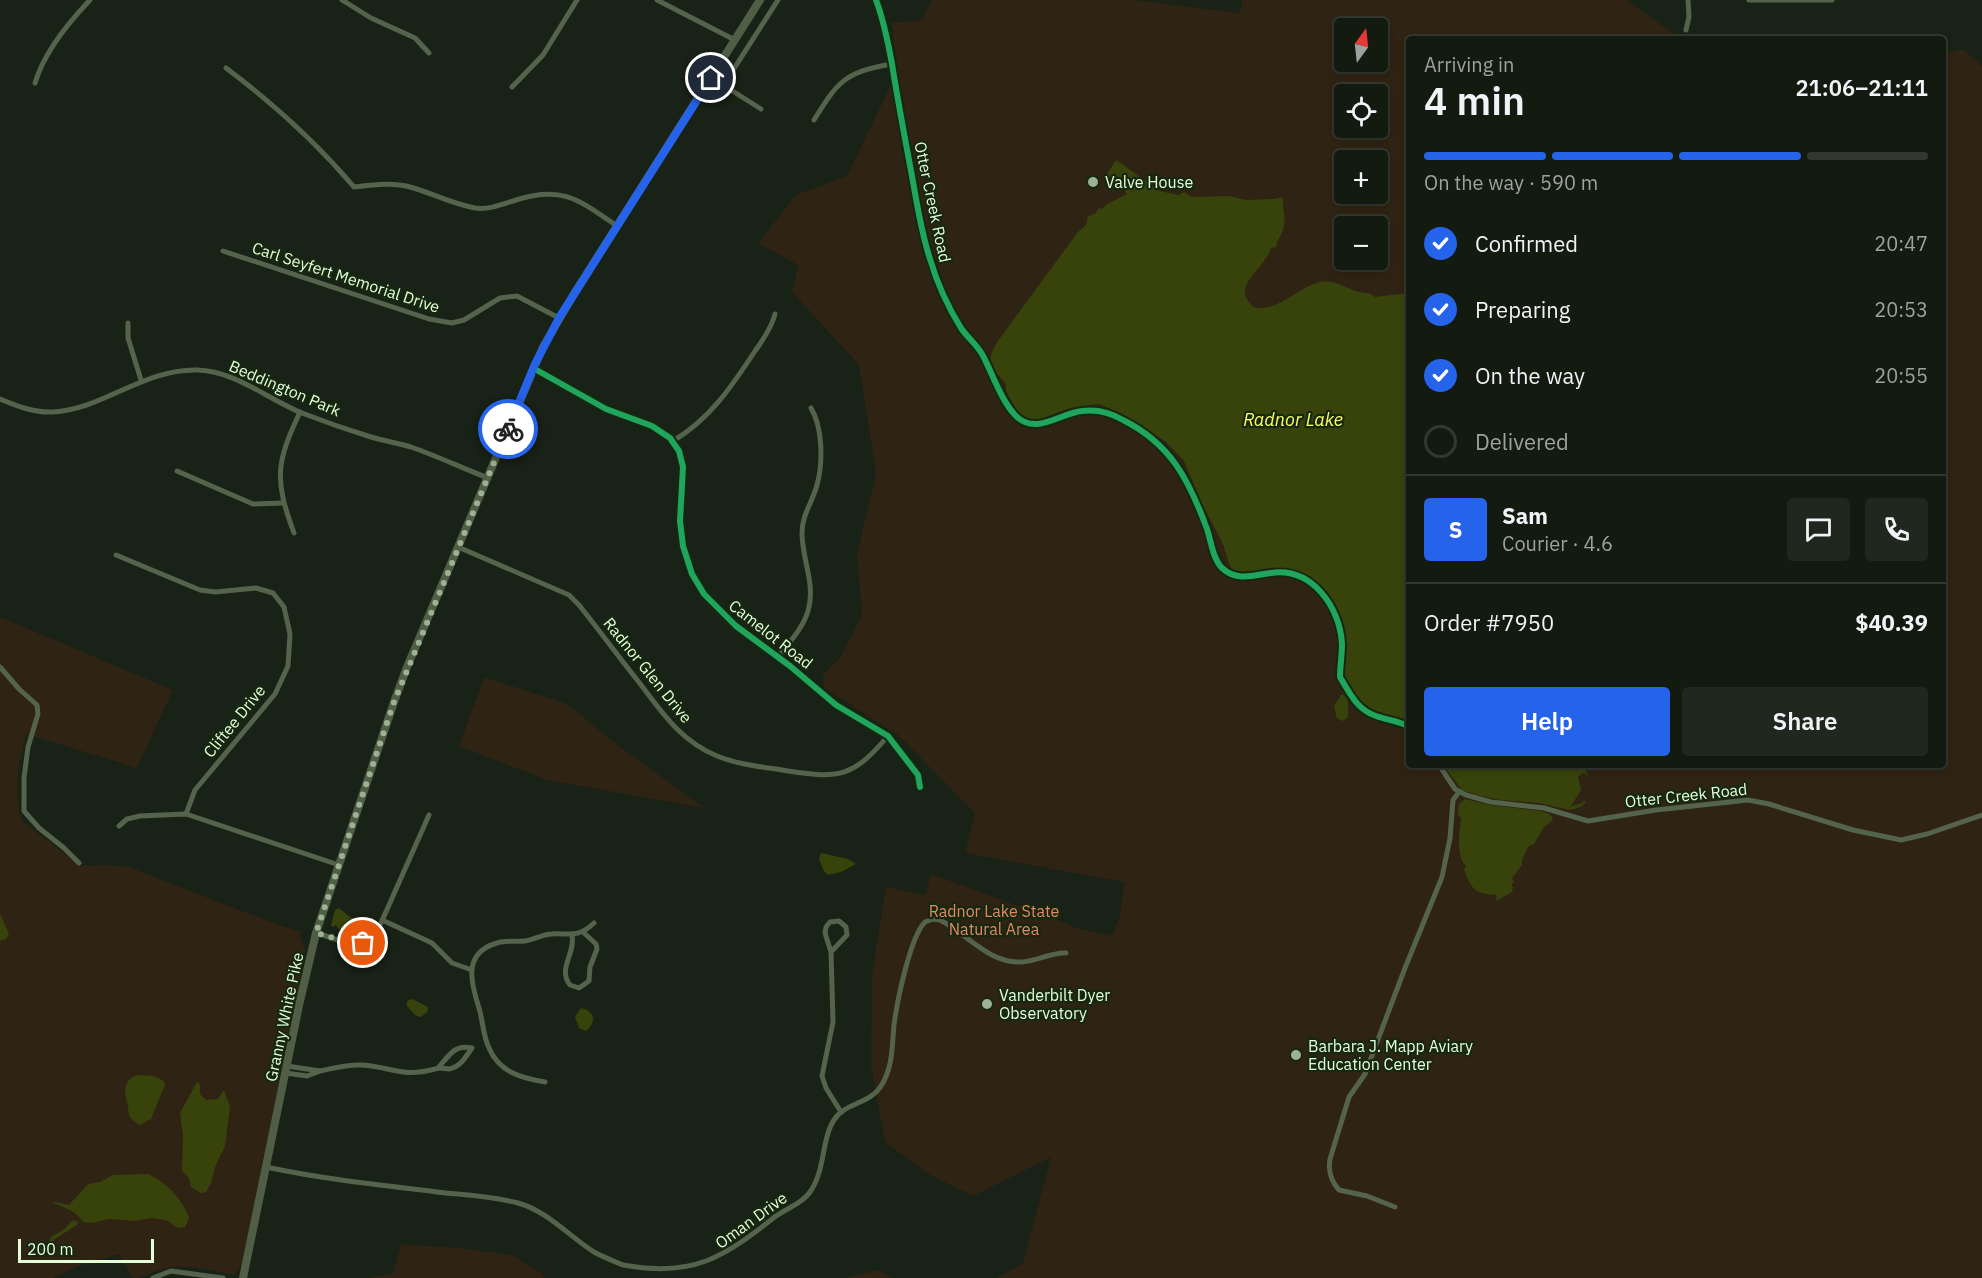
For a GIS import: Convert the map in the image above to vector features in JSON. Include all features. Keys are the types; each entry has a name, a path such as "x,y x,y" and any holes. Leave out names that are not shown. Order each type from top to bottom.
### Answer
{"main road":[{"name":"Granny White Pike","path":"243,1278 316,933 394,702 533,368 559,318 699,97 733,39 759,2"}],"street":[{"path":"35,83 39,69 58,40 90,0"},
{"path":"342,0 371,18 415,38 429,53"},
{"path":"512,87 543,55 577,0"},
{"path":"657,0 733,39"},
{"path":"761,109 731,90 726,81 778,0"},
{"name":"Otter Creek Road","path":"876,0 892,64 920,222 932,266 953,315 981,352 1014,414 1026,422 1037,425 1079,411 1093,410 1122,419 1158,442 1173,458 1185,477 1220,565 1229,573 1241,577 1275,572 1287,573 1299,575 1315,585 1331,607 1338,624 1342,645 1340,678 1352,698 1370,714 1406,725"},
{"path":"1686,30 1689,17 1688,0"},
{"path":"1749,0 1832,0"},
{"path":"759,2 771,11"},
{"path":"814,120 832,92 844,80 859,71 892,64"},
{"path":"226,68 255,90 315,143 354,187 384,184 408,186 445,201 478,208 491,208 531,195 556,193 575,199 617,226"},
{"name":"Carl Seyfert Memorial Drive","path":"223,251 429,319 452,323 474,314 500,298 517,296 559,318"},
{"path":"533,368 613,412 657,428 673,441 695,426 719,404 759,345 773,322 775,314"},
{"path":"128,323 128,338 141,380"},
{"name":"Beddington Park","path":"0,399 30,410 53,412 75,408 141,380 198,370 219,374 246,384 300,412 372,437 412,447 488,478"},
{"path":"778,657 802,625 810,601 811,581 803,545 802,527 804,515 817,483 820,455 818,426 811,408"},
{"path":"294,532 283,503 280,464 286,441 300,412"},
{"name":"Camelot Road","path":"673,441 680,454 683,467 681,532 684,552 692,574 704,594 736,626 836,705 888,736 918,775 920,787"},
{"path":"177,471 253,504 283,503"},
{"name":"Radnor Glen Drive","path":"458,548 561,591 572,598 669,722 690,741 716,756 754,765 829,776 847,772 864,763 888,736"},
{"name":"Cliftee Drive","path":"116,555 200,590 215,592 256,588 273,593 285,607 290,634 288,666 275,694 195,790 186,814"},
{"path":"0,666 36,705 38,714 28,747 24,778 24,811 39,828 64,848 79,864"},
{"path":"1395,1207 1367,1196 1339,1190 1332,1180 1329,1166 1349,1099 1365,1074 1442,877 1450,838 1453,800 1459,792 1441,768"},
{"name":"Otter Creek Road","path":"1459,792 1491,802 1544,808 1588,821 1656,810 1748,800 1769,804 1853,830 1900,840 1918,837 1982,815"},
{"path":"119,826 127,819 140,816 186,814 339,865"},
{"path":"316,933 353,943 363,943 372,938 429,815"},
{"path":"831,952 847,935 845,925 838,921 829,923 825,931 831,952 832,1022 823,1079 841,1112 872,1097 884,1082 892,1053 898,1004 910,953 916,935 925,922 933,919 939,920 990,954 1008,961 1025,962 1066,953"},
{"path":"382,920 432,943 452,963 472,970"},
{"path":"545,1082 526,1079 508,1071 495,1059 487,1043 472,987 472,970 480,954 496,943 527,940 550,934 572,935 583,932 594,923"},
{"path":"572,935 573,946 567,960 566,978 570,986 579,988 588,981 590,967 597,949 596,944 583,932"},
{"path":"438,1068 452,1050 462,1047 472,1048 487,1043"},
{"path":"286,1070 321,1071 355,1065 406,1074 418,1073 457,1066 472,1048"},
{"name":"Oman Drive","path":"266,1167 305,1175 513,1202 539,1212 604,1257 642,1270 675,1274 692,1271 717,1261 744,1243 780,1213 805,1198 819,1175 832,1124 841,1112"},
{"path":"153,1278 171,1271 223,1278"}],"green space":[{"name":"Radnor Lake State Natural Area","path":"932,0 1136,0 1240,13 1242,0 1627,0 1677,36 1406,36 1406,768 1946,768 1946,52 1963,49 1982,66 1982,1278 997,1278 1023,1263 1051,1157 973,1196 930,1175 885,1142 871,1066 872,974 886,887 925,895 931,874 1074,926 1072,927 1112,936 1120,916 1124,882 965,853 975,813 898,735 824,688 822,675 840,658 862,615 857,555 876,473 859,365 792,292 798,265 758,243 796,195 847,176 898,70 891,23 922,20"},
{"path":"0,617 173,690 137,768 26,734 18,777 21,820 81,866 129,867 302,932 300,937 306,952 244,1261 234,1275 181,1267 168,1268 133,1278 119,1254 76,1267 54,1278 0,1278"},
{"path":"484,677 567,704 615,743 704,808 547,780 459,746"},
{"path":"401,1244 512,1255 543,1274 544,1278 368,1278 393,1273"},
{"path":"878,1270 892,1278 845,1278"}],"water":[{"name":"Radnor Lake","path":"1116,160 1160,191 1178,195 1184,192 1192,197 1229,196 1246,200 1281,197 1285,219 1282,232 1276,247 1271,248 1245,289 1246,298 1253,307 1262,308 1280,303 1305,288 1321,282 1334,283 1357,292 1369,293 1375,297 1406,293 1406,721 1371,710 1356,698 1343,677 1342,626 1320,586 1297,571 1273,570 1240,573 1233,571 1223,544 1202,504 1184,461 1165,441 1120,413 1099,404 1067,409 1035,421 1028,419 1017,411 1006,391 1006,384 992,367 992,352 1000,338 1078,232 1086,225 1088,216 1127,194 1107,174"},
{"path":"1343,694 1347,699 1348,717 1343,721 1337,718 1334,706"},
{"path":"1445,768 1585,768 1588,776 1583,773 1578,777 1581,790 1571,806 1582,803 1584,800 1586,802 1581,807 1570,810 1539,803 1500,800 1462,790"},
{"path":"1465,799 1489,805 1541,811 1553,818 1544,827 1534,844 1528,847 1522,865 1512,878 1514,882 1511,885 1512,892 1496,901 1497,895 1475,890 1464,870 1466,866 1459,844 1461,819 1458,814 1459,804"},
{"path":"821,853 848,859 856,864 841,872 828,875 819,859"},
{"path":"339,908 351,918 359,921 360,925 355,932 345,928 338,929 336,925 331,926 335,910"},
{"path":"0,914 9,934 6,939 0,941"},
{"path":"412,999 428,1007 428,1011 421,1017 416,1016 406,1005 408,1000"},
{"path":"581,1008 590,1012 593,1018 592,1024 586,1031 579,1028 575,1017"},
{"path":"138,1075 154,1076 164,1081 165,1085 151,1119 140,1125 129,1115 125,1093 130,1079"},
{"path":"197,1082 200,1084 200,1094 206,1100 218,1099 224,1090 230,1107 225,1146 215,1167 211,1183 206,1192 201,1193 191,1187 189,1178 182,1171 183,1136 180,1113"},
{"path":"147,1174 167,1186 178,1198 189,1218 185,1227 178,1228 166,1220 152,1218 133,1221 109,1219 92,1223 83,1222 74,1212 53,1203 69,1205 88,1184 100,1182 113,1175"},
{"path":"73,1220 78,1222 77,1225 55,1239 42,1254 38,1251 47,1245 51,1237"}],"cycle path":[{"path":"876,0 887,40 924,239 933,268 952,312 961,328 982,354 1001,395 1011,410 1024,422 1032,424 1048,422 1082,411 1103,412 1114,415 1154,440 1166,452 1185,479 1207,529 1214,555 1222,568 1240,576 1286,573 1299,576 1311,583 1321,592 1336,616 1342,644 1340,677 1350,694 1369,713 1406,725"},
{"path":"533,368 606,409 652,426 670,438 679,451 683,467 680,521 683,546 692,574 704,594 736,626 790,666 836,705 888,736 918,775 920,787"}],"way so far":[{"path":"363,943 353,943 316,933 394,702 508,429"}],"place":[{"name":"Valve House","path":"1093,182"},
{"name":"Vanderbilt Dyer Observatory","path":"987,1004"},
{"name":"Barbara J. Mapp Aviary Education Center","path":"1296,1055"}],"route":[{"path":"508,429 535,364 559,318 711,78"}]}
